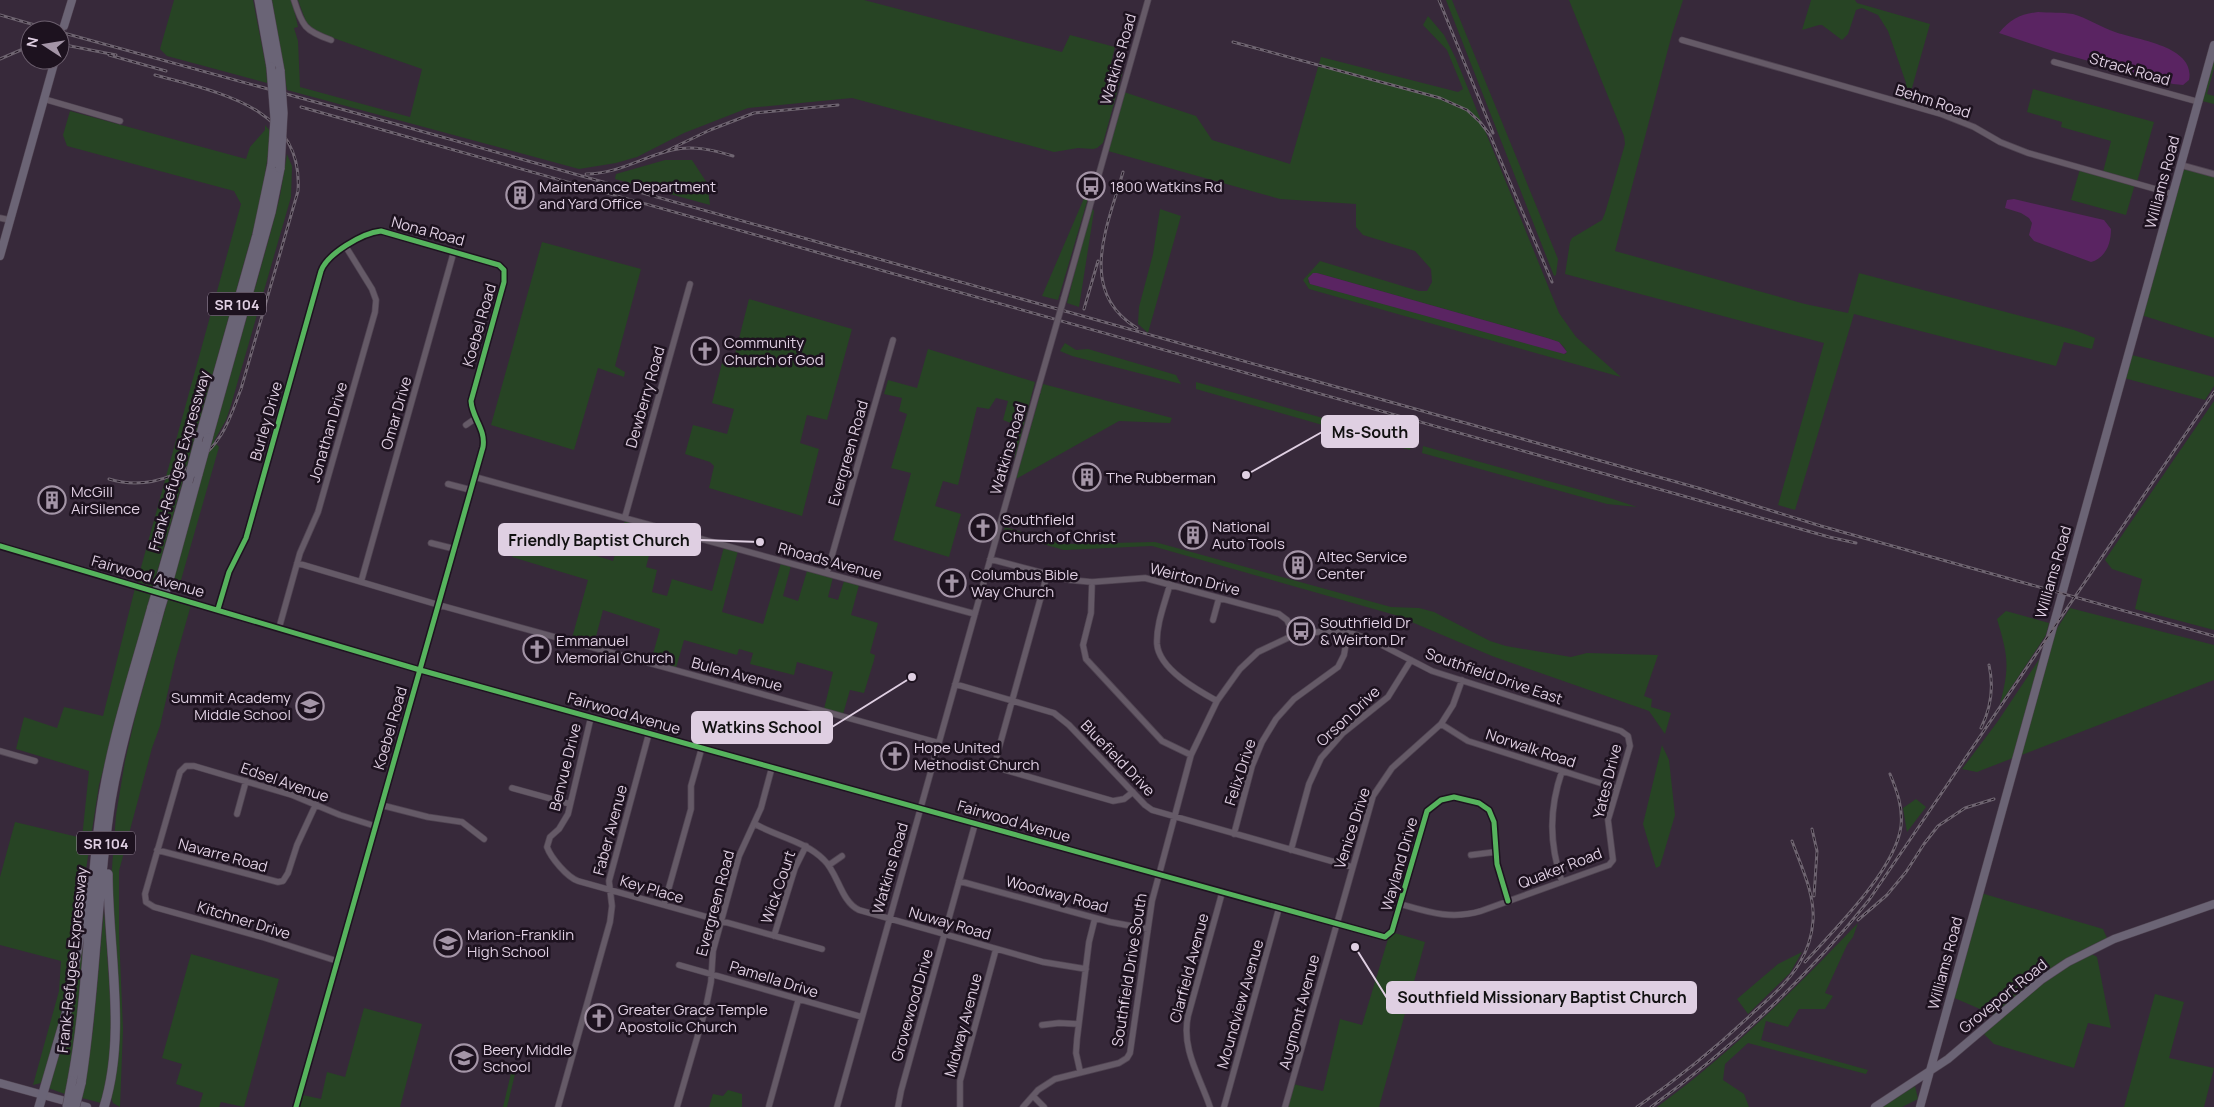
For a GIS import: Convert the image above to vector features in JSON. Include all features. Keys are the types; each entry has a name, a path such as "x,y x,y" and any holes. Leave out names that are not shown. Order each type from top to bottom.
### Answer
{"highway":[{"name":"Frank-Refugee Expressway","path":"165,578 198,444 276,166 271,67 259,0"},
{"name":"Frank-Refugee Expressway","path":"75,1107 82,1021 113,751 198,474 271,212 283,113 280,72 267,0"},
{"path":"39,1107 66,1011 103,825"},
{"path":"103,825 115,1040 111,1076 104,1107"},
{"name":"Frank-Refugee Expressway","path":"67,1107 76,1082"}],"main road":[{"path":"66,20 72,0"},
{"name":"Williams Road","path":"1920,1107 2214,45"},
{"path":"0,256 52,70"},
{"name":"Groveport Road","path":"1875,1107 1930,1072 2041,980 2082,954 2130,932 2214,904"},
{"path":"0,1083 87,1107"}],"street":[{"path":"294,0 302,23 307,29 314,34 331,40"},
{"name":"Watkins Road","path":"837,1107 1148,0"},
{"name":"Behm Road","path":"1682,40 1941,114 1974,127 2000,142 2028,153 2173,194"},
{"name":"Strack Road","path":"2054,62 2198,102"},
{"path":"44,99 120,121"},
{"path":"2181,165 2214,174"},
{"path":"0,218 10,220"},
{"name":"Nona Road","path":"346,247 369,233 381,232 494,262 504,270"},
{"name":"Jonathan Drive","path":"279,628 297,563 318,512 375,312 376,300 372,289 346,247"},
{"name":"Burley Drive","path":"218,609 228,572 246,538 321,271 329,258 346,247"},
{"name":"Omar Drive","path":"361,582 454,251"},
{"name":"Koebel Road","path":"296,1107 439,606 484,441 484,433 472,408 472,394 504,282 504,270"},
{"name":"Dewberry Road","path":"625,517 690,284"},
{"name":"Evergreen Road","path":"827,573 893,340"},
{"path":"466,426 476,418"},
{"name":"Rhoads Avenue","path":"475,476 975,614"},
{"path":"448,484 471,490"},
{"path":"431,542 455,549"},
{"name":"Fairwood Avenue","path":"0,546 420,670 1222,893 1387,936"},
{"name":"Weirton Drive","path":"990,559 1048,575 1092,582 1133,578 1170,584 1279,614 1287,620 1294,635"},
{"name":"Bulen Avenue","path":"297,563 439,606 939,743"},
{"path":"1048,575 997,754 997,766 1005,770 1113,800 1124,799 1133,792"},
{"path":"1092,582 1091,613 1083,645 1086,659 1162,741 1191,755"},
{"path":"1170,584 1158,632 1158,649 1168,666 1185,680 1217,701"},
{"path":"1213,620 1220,598"},
{"name":"Southfield Drive East","path":"1294,635 1326,631 1348,632 1372,640 1432,671 1621,731 1628,736"},
{"name":"Felix Drive","path":"1234,834 1252,766 1262,742 1276,719 1294,699 1338,667 1344,655 1348,632"},
{"name":"Southfield Drive South","path":"1080,1071 1119,1063 1127,1058 1132,1048 1148,929 1158,875 1191,755 1217,701 1231,679 1248,660 1273,644 1294,635"},
{"name":"Orson Drive","path":"1291,850 1309,784 1321,758 1343,733 1388,697 1411,660"},
{"name":"Venice Drive","path":"1336,924 1366,816 1379,786 1392,768 1441,724 1453,705 1462,680"},
{"name":"Bluefield Drive","path":"955,684 1049,711 1063,719 1148,808 1174,818 1352,867"},
{"name":"Benvue Drive","path":"547,848 550,837 564,822 576,783 580,754 591,717"},
{"name":"Norwalk Road","path":"1441,724 1468,741 1616,788"},
{"name":"Faber Avenue","path":"558,1107 611,918 611,873 649,733"},
{"name":"Yates Drive","path":"1613,860 1608,820 1630,746 1628,736"},
{"path":"664,905 691,809 691,786 702,748"},
{"path":"0,751 35,760"},
{"name":"Edsel Avenue","path":"157,850 180,772 186,766 194,766 246,781 316,804 340,816 375,826"},
{"name":"Evergreen Road","path":"678,1107 706,1006 713,951 721,921 739,856 761,808 772,767"},
{"path":"1562,771 1552,804 1551,828 1554,853 1562,882"},
{"path":"237,814 246,781"},
{"path":"512,788 570,804"},
{"name":"Wayland Drive","path":"1387,936 1392,931 1427,811 1445,799 1454,797 1483,805 1492,814 1495,852"},
{"name":"Navarre Road","path":"157,850 274,882 282,881 288,873 297,844 316,804"},
{"path":"382,805 428,818 462,822 484,839"},
{"name":"Nuway Road","path":"754,824 774,835 806,846 829,865 851,905 859,910 1052,964 1086,969"},
{"name":"Grovewood Drive","path":"898,1107 975,824"},
{"name":"Wick Court","path":"774,936 794,868 806,846"},
{"name":"Key Place","path":"547,848 573,880 822,949"},
{"name":"Kitchner Drive","path":"157,850 145,894 146,902 154,907 262,937 337,961"},
{"path":"1471,854 1495,852 1508,901"},
{"path":"829,865 842,856"},
{"name":"Quaker Road","path":"1400,904 1434,914 1455,916 1472,914 1609,865 1613,860"},
{"name":"Woodway Road","path":"960,880 1095,918 1148,929"},
{"name":"Clarfield Avenue","path":"1210,1107 1189,1052 1185,1034 1188,1016 1222,893"},
{"name":"Moundview Avenue","path":"1224,1107 1279,908"},
{"path":"1023,1107 1038,1090 1055,1079 1080,1071 1076,1046 1078,1024 1095,918"},
{"name":"Augmont Avenue","path":"1285,1107 1336,924"},
{"name":"Midway Avenue","path":"960,1107 960,1082 996,949"},
{"name":"Pamella Drive","path":"679,965 862,1017"},
{"path":"769,1106 798,1000"},
{"path":"1042,1025 1078,1024"},
{"path":"1033,1096 1044,1107"}],"green space":[{"path":"174,0 253,0 266,67 267,83 167,56 160,49"},
{"path":"272,0 292,0 298,27 294,28 298,41 300,87 410,117 422,69 319,33 307,25 298,0 864,0 1062,52 1070,35 1115,47 1110,67 1123,71 1103,143 1093,149 1078,148 1054,152 852,98 748,108 684,133 637,157 616,163 579,169 287,90"},
{"path":"1446,0 1452,0 1558,259 1556,275 1554,276"},
{"path":"1569,0 1683,0 1672,34 1615,251 1805,304 1848,313 1859,273 2074,330 2095,338 2092,349 2064,342 2056,366 1854,314 1795,510 1778,505 1824,343 1565,274 1572,238 1602,220 1625,144 1624,136"},
{"path":"1811,0 1855,0 1857,3 1930,24 1908,102 1902,100 1906,83 1888,31 1878,15 1862,8 1856,10 1848,34 1842,40 1822,25 1802,30"},
{"path":"1428,16 1444,35 1456,59 1559,313 1576,337 1621,377 1309,289 1303,280 1320,261 1419,291 1427,291 1432,282 1431,269 1415,251 1363,235 1356,227 1356,204 1280,199 1108,151 1124,92 1196,116 1212,140 1290,164 1321,57 1458,92 1463,89 1447,50 1423,25","holes":["1313,273 1547,338 1559,342 1565,348 1566,354 1308,282"]},
{"path":"2214,56 2214,68 2207,94 2214,96 2214,104 2202,101"},
{"path":"2033,89 2154,122 2137,182 2103,172 2111,141 2061,127 2062,122 2027,112"},
{"path":"70,111 246,159 250,147 265,130 265,125 271,132 256,220 153,587 137,582 241,204 234,191 67,146 63,135"},
{"path":"287,154 292,166 291,197 231,405 226,420 214,441 219,447 179,587 170,590 271,231 280,196"},
{"path":"665,160 692,160 707,183 710,205 615,179 616,174"},
{"path":"2080,169 2135,184 2126,215 2071,200"},
{"path":"2187,169 2214,177 2214,338 2141,315 2183,170"},
{"path":"1089,195 1058,300 1042,296 1085,196"},
{"path":"1091,207 1094,211 1079,307 1067,303"},
{"path":"1160,209 1181,216 1148,333 1138,324 1139,307 1153,254"},
{"path":"542,242 641,269 615,366 625,372 624,377 598,368 574,450 491,425"},
{"path":"749,299 852,329 827,420 807,415 800,443 819,449 802,516 709,488 714,466 710,462 685,454 693,425 727,434 734,409 712,403 722,363 732,366"},
{"path":"1065,343 1076,350 1088,349 1176,375 1181,384 1072,356 1060,351"},
{"path":"928,349 1035,382 1014,462 1019,426 1003,420 1008,401 996,398 989,409 977,407 958,485 943,481 935,506 961,514 949,557 893,540 911,473 891,468 907,414 899,411 902,398 884,394 888,380 917,388"},
{"path":"2132,355 2214,377 2214,386 2205,400 2124,378"},
{"path":"1196,382 1411,443 1410,450 1196,389"},
{"path":"1043,384 1172,418 1170,423 1119,421 1016,479"},
{"path":"2214,401 2214,630 2135,609 2142,579 2112,569 2105,560"},
{"path":"1423,446 1637,507 1607,504 1422,453"},
{"path":"625,521 656,529 646,567 657,570 652,592 667,596 672,579 712,591 724,547 738,551 722,612 763,624 781,563 791,566 783,596 798,601 807,571 833,577 828,597 838,600 844,581 859,585 851,615 878,623 870,653 875,655 874,660 864,693 850,690 843,714 824,709 833,672 797,662 794,675 750,664 753,653 739,649 737,655 684,640 676,668 651,661 660,629 603,610 594,644 572,638 588,580 512,557 519,532 613,561"},
{"path":"1005,527 1063,544 1155,542 1391,607 1419,608 1434,612 1490,641 1506,646 1571,657 1587,653 1658,655 1644,696 1652,699 1651,707 1671,713 1665,734 1649,711 1492,656 1395,615 1152,546 1064,550 1003,533"},
{"path":"135,588 152,593 99,785 68,986 45,1076 41,1083 33,1085 59,991 61,961 0,945 0,877 15,822 82,838 89,771 16,749 24,717 57,728 64,707 103,716"},
{"path":"168,599 191,605 175,661 160,726 152,748 119,871 119,933 123,1029 120,1107 113,1103 110,1094 117,1063 119,1021 110,894 116,815 125,761 136,713"},
{"path":"2070,608 2214,645 2214,680 2019,756 2051,638"},
{"path":"2006,611 2049,623 2046,635 2000,704 2005,680 2006,661 2004,643 1997,619"},
{"path":"2042,655 2013,758 1977,772 1962,769 1998,721"},
{"path":"1662,745 1669,760 1675,815 1660,866 1656,868 1643,824"},
{"path":"1916,799 1926,807 1907,832 1903,808"},
{"path":"1981,893 2103,929 2107,938 2076,954 2048,972 1994,1015 1952,997"},
{"path":"104,910 112,1024 110,1068 101,1103 82,1098 93,1030"},
{"path":"86,923 74,1046 65,1094 48,1088 64,1032"},
{"path":"1858,923 1825,993 1833,996 1825,1009 1799,1009 1788,1027 1766,1021 1761,1040 1868,1070 1866,1074 1748,1043 1725,1064 1723,1080 1744,1094 1749,1107 1657,1107 1737,1042"},
{"path":"1395,933 1425,942 1379,1107 1287,1107 1293,1084 1323,1091 1340,1019 1362,1025 1388,939"},
{"path":"1802,952 1790,973 1748,1014 1737,999 1778,964"},
{"path":"191,954 279,979 244,1107 221,1102 219,1107 199,1107 203,1093 176,1084 182,1064 162,1058"},
{"path":"2092,954 2097,957 2111,1028 2088,1023 2074,1068 1994,1044 1983,1033 2048,979 2062,969"},
{"path":"2155,994 2184,1002 2169,1058 2214,1068 2204,1107 2124,1107"},
{"path":"364,1008 422,1024 400,1107 299,1107 303,1095 321,1099 327,1072 345,1077"},
{"path":"512,1069 516,1070 507,1107 503,1107"},
{"path":"1915,1086 1918,1099 1902,1107 1881,1107"},
{"path":"728,1090 742,1094 742,1107 709,1107 713,1094 723,1096"}],"shaded area":[{"path":"2038,12 2073,14 2115,32 2163,46 2183,59 2189,69 2189,80 2183,85 2173,84 2056,52 1999,33 2016,18"},
{"path":"2014,199 2104,220 2111,229 2107,249 2100,257 2091,262 2034,241 2029,235 2032,223 2029,218 2021,213 2005,208 2007,200"},
{"path":"1313,273 1547,338 1559,342 1567,352 1564,354 1310,284 1308,278"}],"railway":[{"path":"1439,0 1493,133"},
{"path":"0,15 20,21"},
{"path":"70,35 1698,488 1821,526 2214,636"},
{"path":"1233,42 1440,98 1467,110 1490,135 1552,282"},
{"path":"70,46 116,55"},
{"path":"0,59 20,50"},
{"path":"109,55 166,71"},
{"path":"109,479 141,483 172,475 200,459 221,435 241,389 298,191 296,163 287,140 272,122 252,108 229,97 204,88 155,75"},
{"path":"664,152 710,130 754,113 838,105"},
{"path":"301,107 1829,537 1856,543"},
{"path":"586,174 609,171 661,153 688,148 703,149 733,156"},
{"path":"1123,172 1105,235 1102,276 1107,295 1118,313 1137,328"},
{"path":"1084,309 1098,261"},
{"path":"1651,1107 1710,1061 1767,1011 1820,957 1869,900 2214,392"},
{"path":"1981,728 1991,697 1989,665"},
{"path":"1805,962 1862,898 1888,861 1897,843 1901,826 1901,812 1890,774"},
{"path":"1858,920 1887,895 1906,872 1938,826 1965,808 1994,799"},
{"path":"1812,829 1817,851 1814,896"},
{"path":"1637,1107 1727,1037 1779,989 1799,964 1807,949 1810,938 1813,911 1807,880 1792,841"}],"cycle path":[{"path":"218,609 229,572 246,538 321,271 325,264 346,245 364,236 381,231 499,265 504,270 504,282 471,401 483,435 483,447 296,1107"},
{"path":"0,546 420,670 1385,937 1392,931 1427,811 1441,800 1454,797 1479,803 1489,810 1494,822 1497,864 1508,901"}],"place":[{"name":"1800 Watkins Rd","path":"1091,186"},
{"name":"Maintenance Department and Yard Office","path":"520,195"},
{"name":"Community Church of God","path":"705,351"},
{"name":"Ms-South","path":"1246,475"},
{"name":"The Rubberman","path":"1087,477"},
{"name":"McGill AirSilence","path":"52,500"},
{"name":"Southfield Church of Christ","path":"983,528"},
{"name":"National Auto Tools","path":"1193,535"},
{"name":"Friendly Baptist Church","path":"760,542"},
{"name":"Altec Service Center","path":"1298,565"},
{"name":"Columbus Bible Way Church","path":"952,583"},
{"name":"Southfield Dr & Weirton Dr","path":"1301,631"},
{"name":"Emmanuel Memorial Church","path":"537,649"},
{"name":"Watkins School","path":"912,677"},
{"name":"Summit Academy Middle School","path":"310,706"},
{"name":"Hope United Methodist Church","path":"895,756"},
{"name":"Marion-Franklin High School","path":"448,943"},
{"name":"Southfield Missionary Baptist Church","path":"1355,947"},
{"name":"Greater Grace Temple Apostolic Church","path":"599,1018"},
{"name":"Beery Middle School","path":"464,1058"}]}
